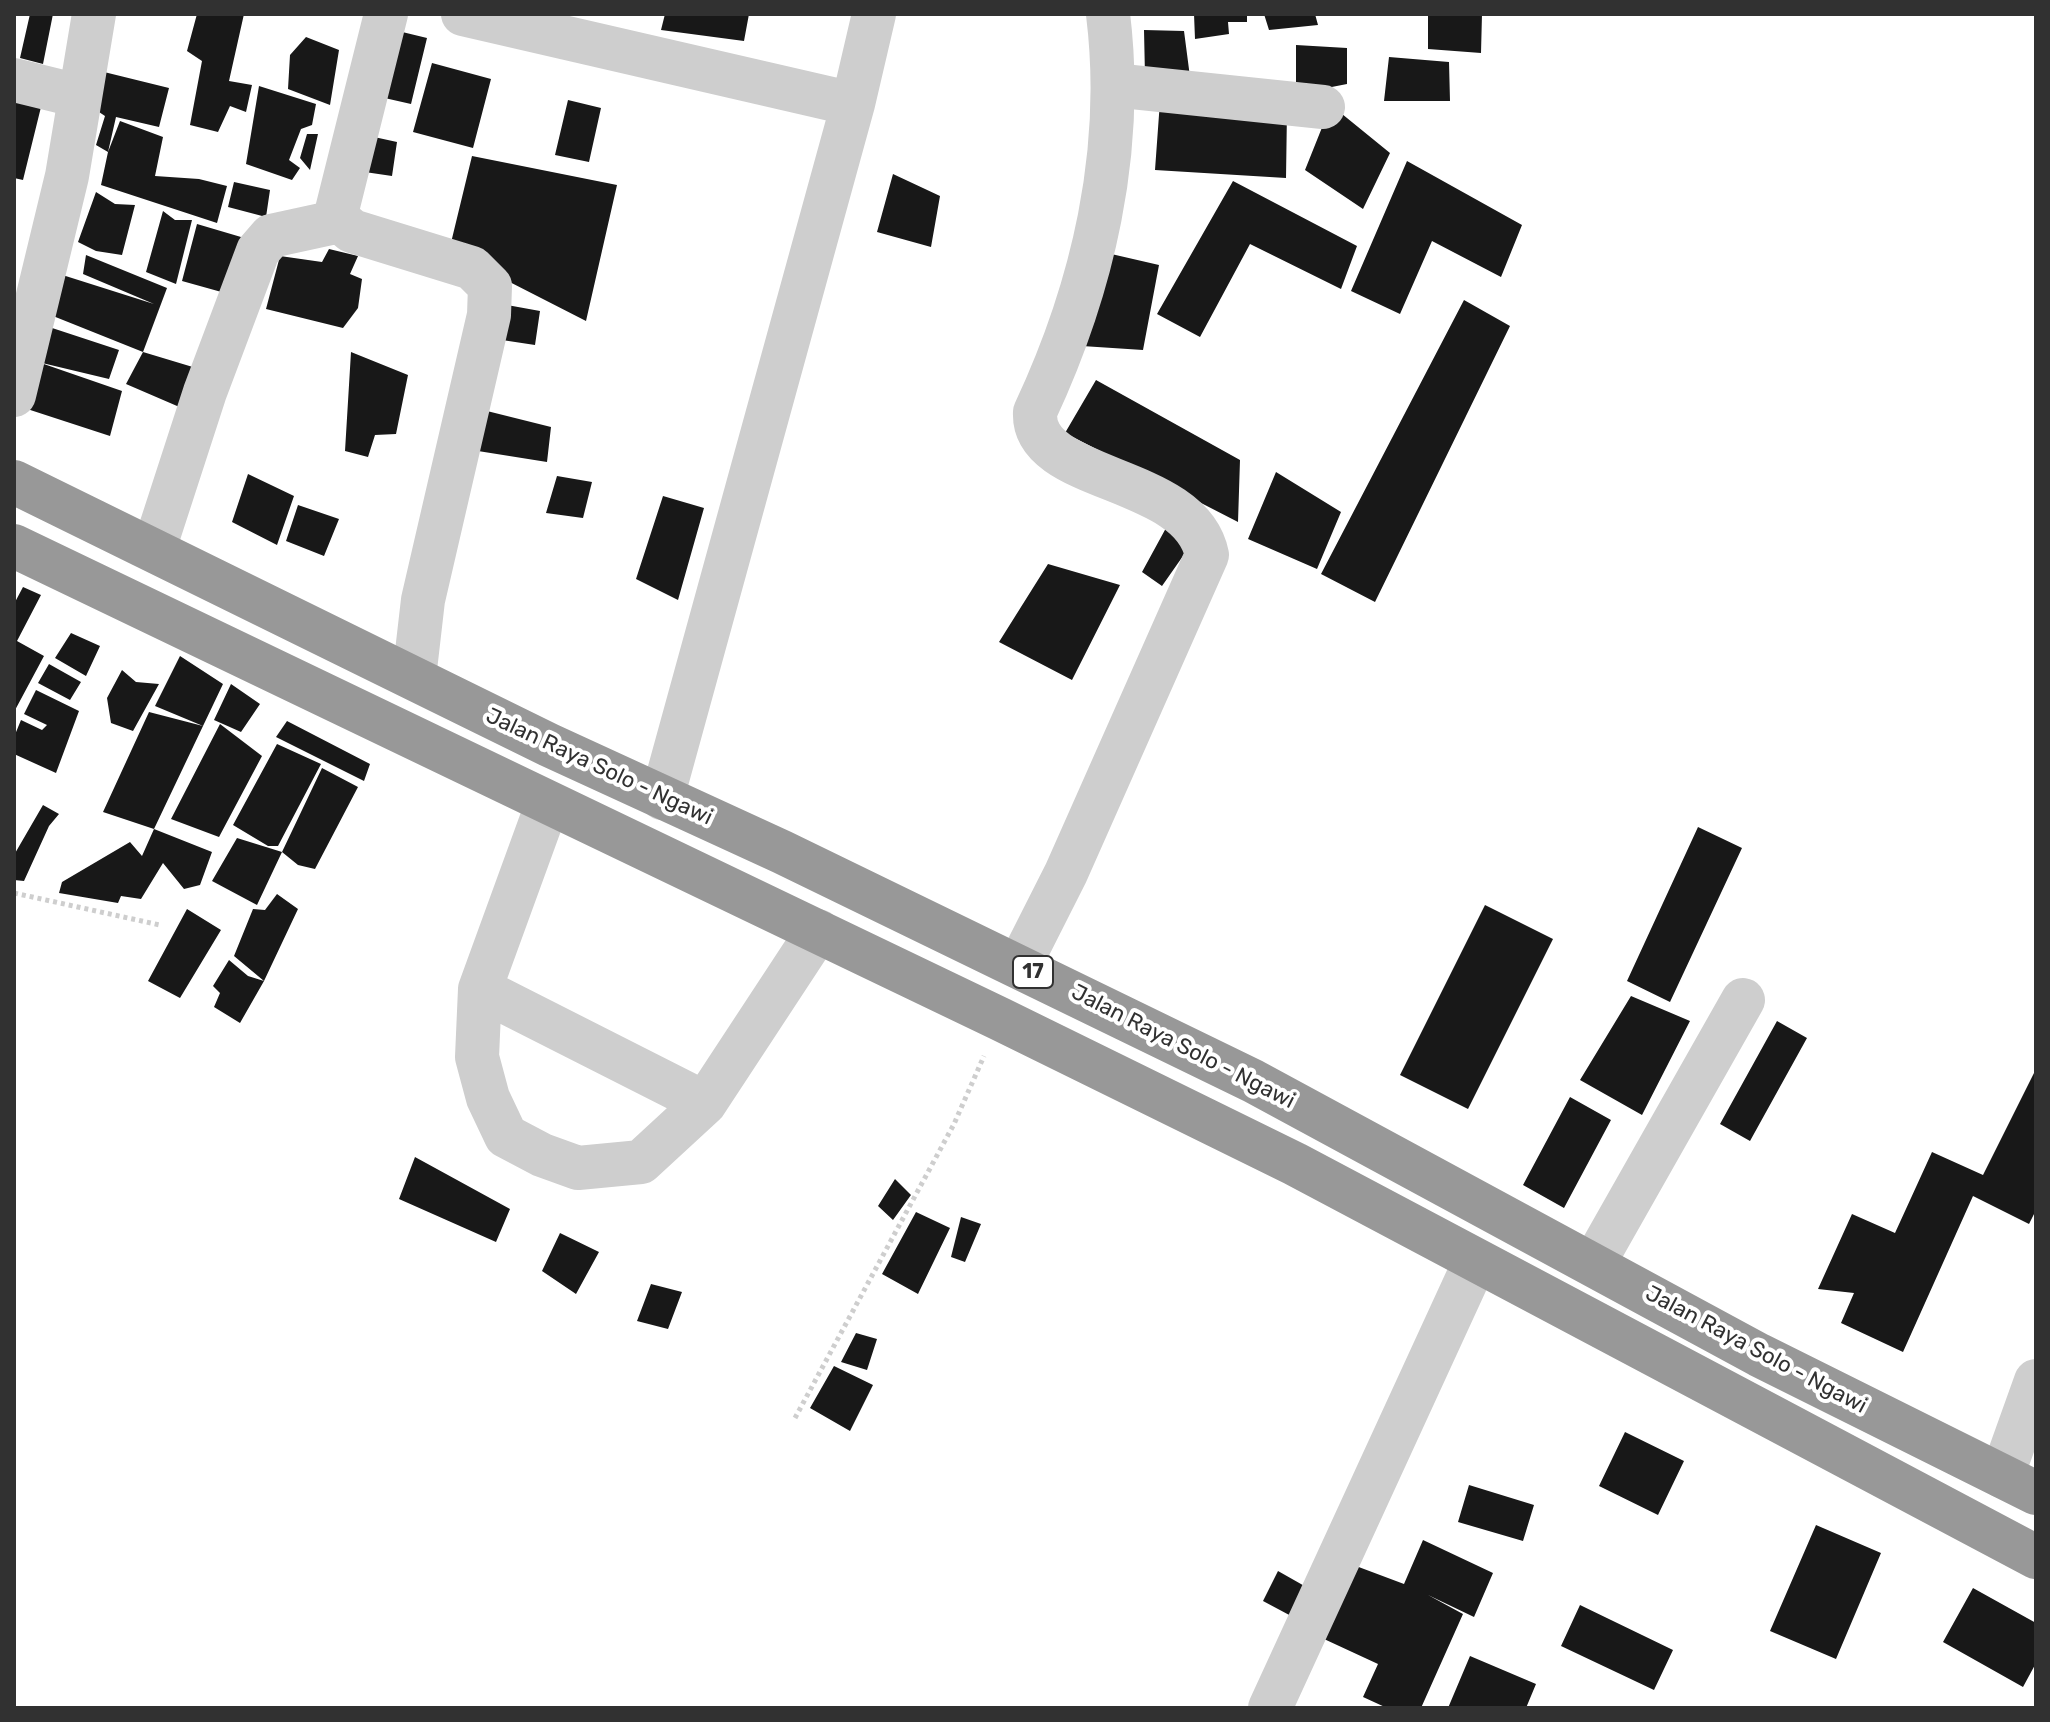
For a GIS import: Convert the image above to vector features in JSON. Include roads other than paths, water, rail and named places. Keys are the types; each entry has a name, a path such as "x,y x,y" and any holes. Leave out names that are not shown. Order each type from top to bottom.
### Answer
{"highway":[{"name":"Jalan Raya Solo - Ngawi","path":"14,482 662,798 1019,966 1253,1081 1759,1355 2019,1485"},
{"path":"14,546 547,805 818,931 1295,1164 2036,1557"}],"street":[{"path":"14,395 67,176 94,14"},
{"path":"386,14 337,210 340,221 352,231 472,268 490,286 489,315 423,600 414,678"},
{"path":"463,14 853,104"},
{"path":"662,798 853,104 874,14"},
{"path":"1019,966 1066,873 1207,555 1203,536 1184,516 1158,499 1068,460 1043,443 1034,427 1035,412 1071,328 1091,258 1107,182 1113,85 1108,14"},
{"path":"14,80 79,96"},
{"path":"1113,85 1323,107"},
{"path":"154,549 205,392 258,251 271,236 340,221"},
{"path":"547,805 480,989 477,1057 488,1098 506,1136 542,1155 578,1168 641,1162 705,1103 818,931"},
{"path":"480,989 705,1103"},
{"path":"1594,1263 1743,1000"},
{"path":"1287,1702 1475,1262"},
{"path":"2019,1485 2036,1381"}]}
